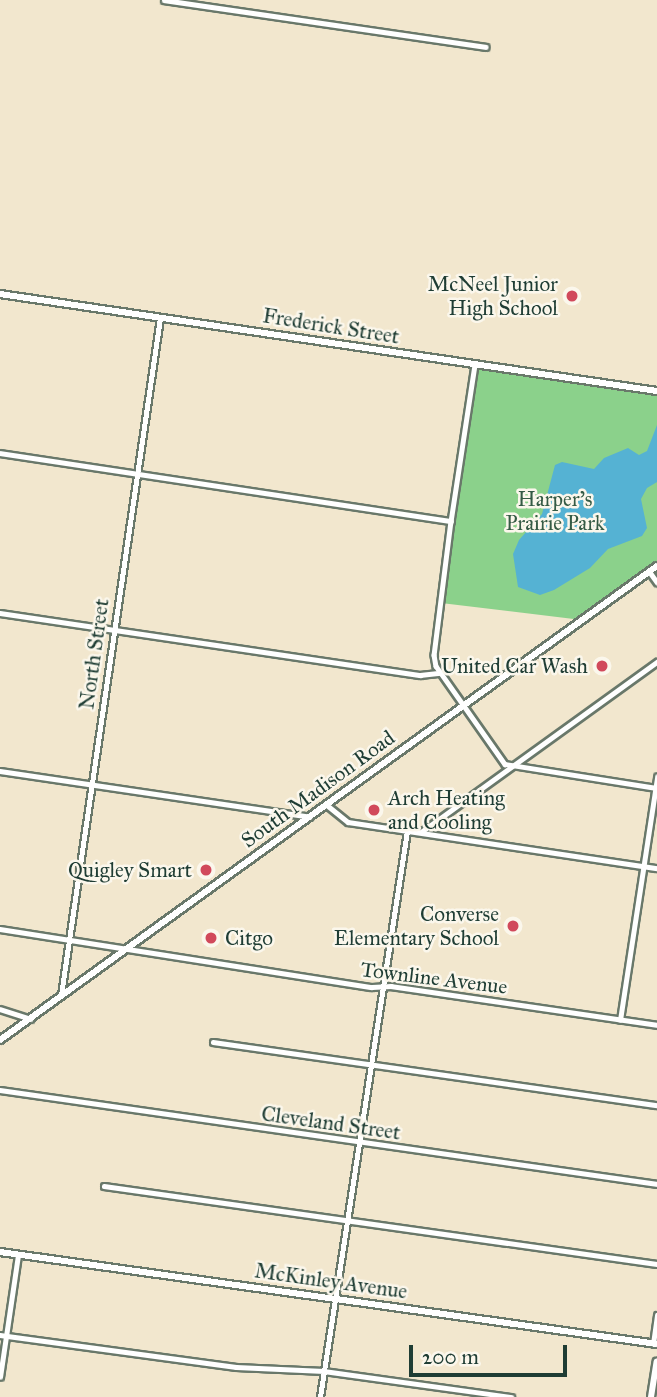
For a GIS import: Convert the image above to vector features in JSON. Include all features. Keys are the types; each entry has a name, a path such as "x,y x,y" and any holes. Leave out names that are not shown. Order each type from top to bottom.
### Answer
{"street":[{"path":"164,0 486,47"},
{"name":"Frederick Street","path":"0,294 657,391"},
{"name":"North Street","path":"61,996 67,939 160,317"},
{"path":"475,365 434,655 440,673 501,760 512,767 656,788"},
{"path":"0,453 451,521"},
{"name":"South Madison Road","path":"0,1041 657,566"},
{"path":"649,571 657,582"},
{"path":"0,613 420,674 440,673"},
{"path":"420,833 657,662"},
{"path":"0,771 310,817"},
{"path":"620,1020 657,776"},
{"path":"327,805 348,822 657,868"},
{"path":"320,1397 407,831"},
{"name":"Townline Avenue","path":"0,929 657,1026"},
{"path":"0,1009 30,1019"},
{"path":"213,1042 657,1105"},
{"name":"Cleveland Street","path":"0,1090 657,1185"},
{"path":"104,1186 657,1264"},
{"name":"McKinley Avenue","path":"0,1252 655,1344"},
{"path":"0,1377 3,1336 18,1255"},
{"path":"655,1344 657,1315"},
{"path":"3,1336 236,1367 324,1371 511,1397"},
{"path":"651,1397 657,1361"}],"green space":[{"name":"Harper's Prairie Park","path":"475,365 657,391 657,566 582,620 441,603"}],"water":[{"path":"657,425 657,482 647,488 641,499 647,528 642,536 608,549 590,568 554,590 540,595 518,587 513,554 519,540 542,514 555,465 562,462 594,469 604,458 628,448 639,455 647,451"}],"place":[{"name":"McNeel Junior High School","path":"572,296"},
{"name":"United Car Wash","path":"602,666"},
{"name":"Arch Heating and Cooling","path":"374,810"},
{"name":"Quigley Smart","path":"206,870"},
{"name":"Converse Elementary School","path":"513,926"},
{"name":"Citgo","path":"211,938"}]}
